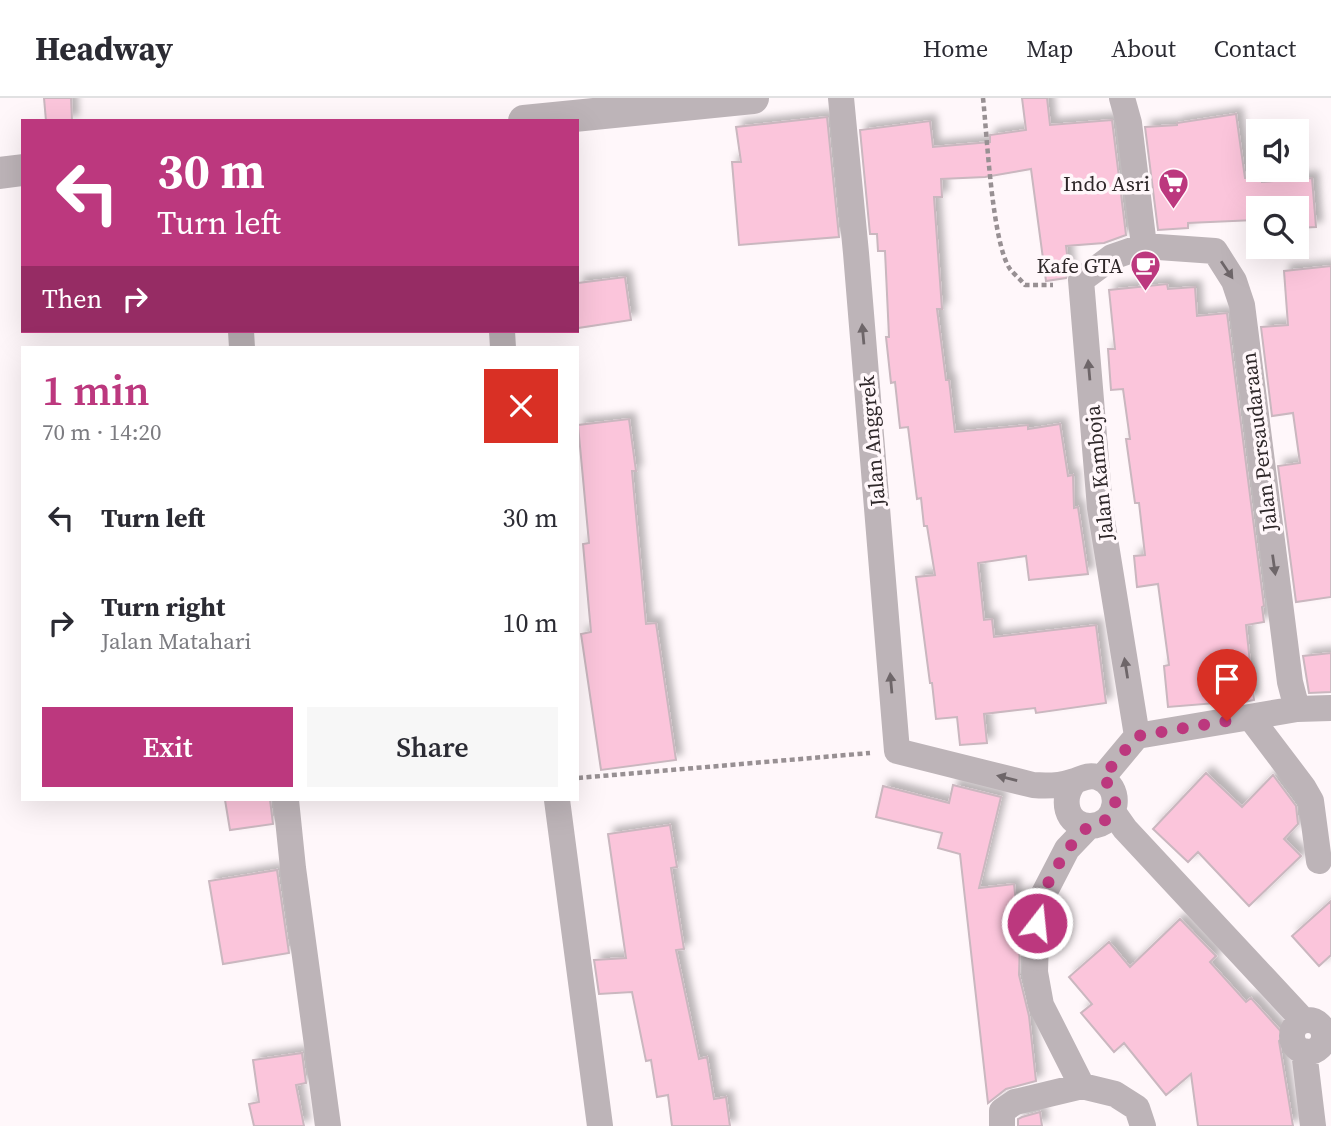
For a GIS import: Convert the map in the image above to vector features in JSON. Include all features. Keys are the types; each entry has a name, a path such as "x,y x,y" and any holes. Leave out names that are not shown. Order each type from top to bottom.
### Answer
{"street":[{"path":"544,119 753,98"},
{"name":"Jalan Anggrek","path":"841,98 897,751"},
{"path":"1082,281 1112,257 1144,246 1129,123 1122,98"},
{"path":"0,173 21,170"},
{"name":"Jalan Persaudaraan","path":"1144,246 1215,251 1234,281 1242,305 1288,668 1297,709"},
{"name":"Jalan Kamboja","path":"1082,281 1100,508 1137,736"},
{"path":"1102,778 1137,736 1297,709 1331,708"},
{"path":"1250,717 1311,801 1319,861"},
{"path":"897,751 1033,785 1074,782"},
{"path":"1082,777 1102,778 1109,785 1116,803 1107,820 1089,826 1072,818 1065,800 1074,782 1082,777"},
{"path":"286,801 328,1126"},
{"path":"557,801 600,1126"},
{"path":"1113,812 1125,829 1303,1020 1293,1030 1298,1048 1320,1040 1313,1126"},
{"path":"1082,1086 1041,1005 1034,972 1037,908 1067,849 1089,826"},
{"path":"1002,1126 1002,1111 1015,1102 1082,1086 1115,1094 1137,1108 1143,1126"}],"path":[{"path":"983,98 1000,242 1009,267 1025,285 1062,285 1082,281"},
{"path":"579,778 897,751"}],"building":[{"path":"44,98 71,98 72,119 46,119"},
{"path":"1022,98 1047,98 1050,125 1112,120 1126,235 1104,243 1066,246 1069,270 1066,278 1046,281 1031,169 985,177 941,179 942,197 934,197 942,309 937,309 946,380 949,380 955,432 1028,425 1028,429 1060,424 1068,476 1073,475 1074,508 1078,507 1088,574 1029,580 1026,556 978,563 984,620 992,619 994,637 1096,625 1106,703 1036,713 1035,708 984,714 987,743 960,745 957,717 936,719 930,683 916,577 935,575 921,498 917,499 908,427 900,428 895,382 891,383 886,337 889,337 885,251 878,251 877,234 870,234 860,130 930,121 933,147 990,142 990,135 1026,130"},
{"path":"1236,114 1246,182 1309,182 1309,178 1312,178 1316,227 1309,227 1309,196 1246,196 1246,220 1188,223 1188,228 1158,230 1145,127"},
{"path":"827,117 839,237 739,245 732,162 741,162 736,127"},
{"path":"1331,266 1331,597 1296,602 1278,466 1300,463 1293,413 1272,416 1261,327 1288,325 1284,271"},
{"path":"625,277 631,320 579,328 579,283"},
{"path":"1167,284 1168,289 1195,287 1197,316 1227,313 1264,606 1264,622 1246,625 1254,700 1229,705 1228,702 1168,707 1164,666 1169,665 1158,584 1137,587 1134,556 1145,555 1139,503 1135,503 1126,439 1130,439 1123,389 1111,390 1108,349 1115,349 1109,290"},
{"path":"629,419 636,471 632,471 646,624 656,623 676,760 601,770 581,634 591,632 583,544 589,543 579,425"},
{"path":"1331,653 1331,692 1309,693 1303,656"},
{"path":"1206,773 1242,807 1273,775 1296,806 1298,824 1284,839 1301,856 1249,906 1198,852 1188,862 1153,829"},
{"path":"953,785 1001,797 979,888 1014,884 1020,940 1019,975 1029,1016 1036,1081 1006,1089 988,1103 960,854 938,848 942,833 876,817 883,786 949,803"},
{"path":"225,801 270,801 273,824 230,830"},
{"path":"670,825 677,867 671,868 684,949 676,950 699,1059 707,1057 714,1099 726,1097 730,1126 672,1126 668,1095 657,1097 651,1060 646,1061 632,992 599,994 594,960 626,958 608,834"},
{"path":"277,870 289,953 223,964 209,881"},
{"path":"1331,901 1331,955 1319,966 1292,936"},
{"path":"1180,919 1216,956 1210,962 1246,1002 1251,998 1285,1036 1279,1041 1293,1126 1198,1126 1191,1074 1166,1095 1124,1043 1114,1052 1081,1013 1092,1004 1069,977 1109,942 1130,967"},
{"path":"302,1053 306,1083 296,1085 304,1126 254,1126 249,1104 259,1102 253,1060"},
{"path":"1040,1112 1042,1126 1018,1126 1018,1119"}],"place":[{"name":"Indo Asri","path":"1173,210"},
{"name":"Kafe GTA","path":"1146,292"}],"route":[{"path":"1037,923 1037,908 1067,849 1089,826 1107,820 1113,812 1116,803 1114,793 1102,778 1137,736 1227,721"}]}
